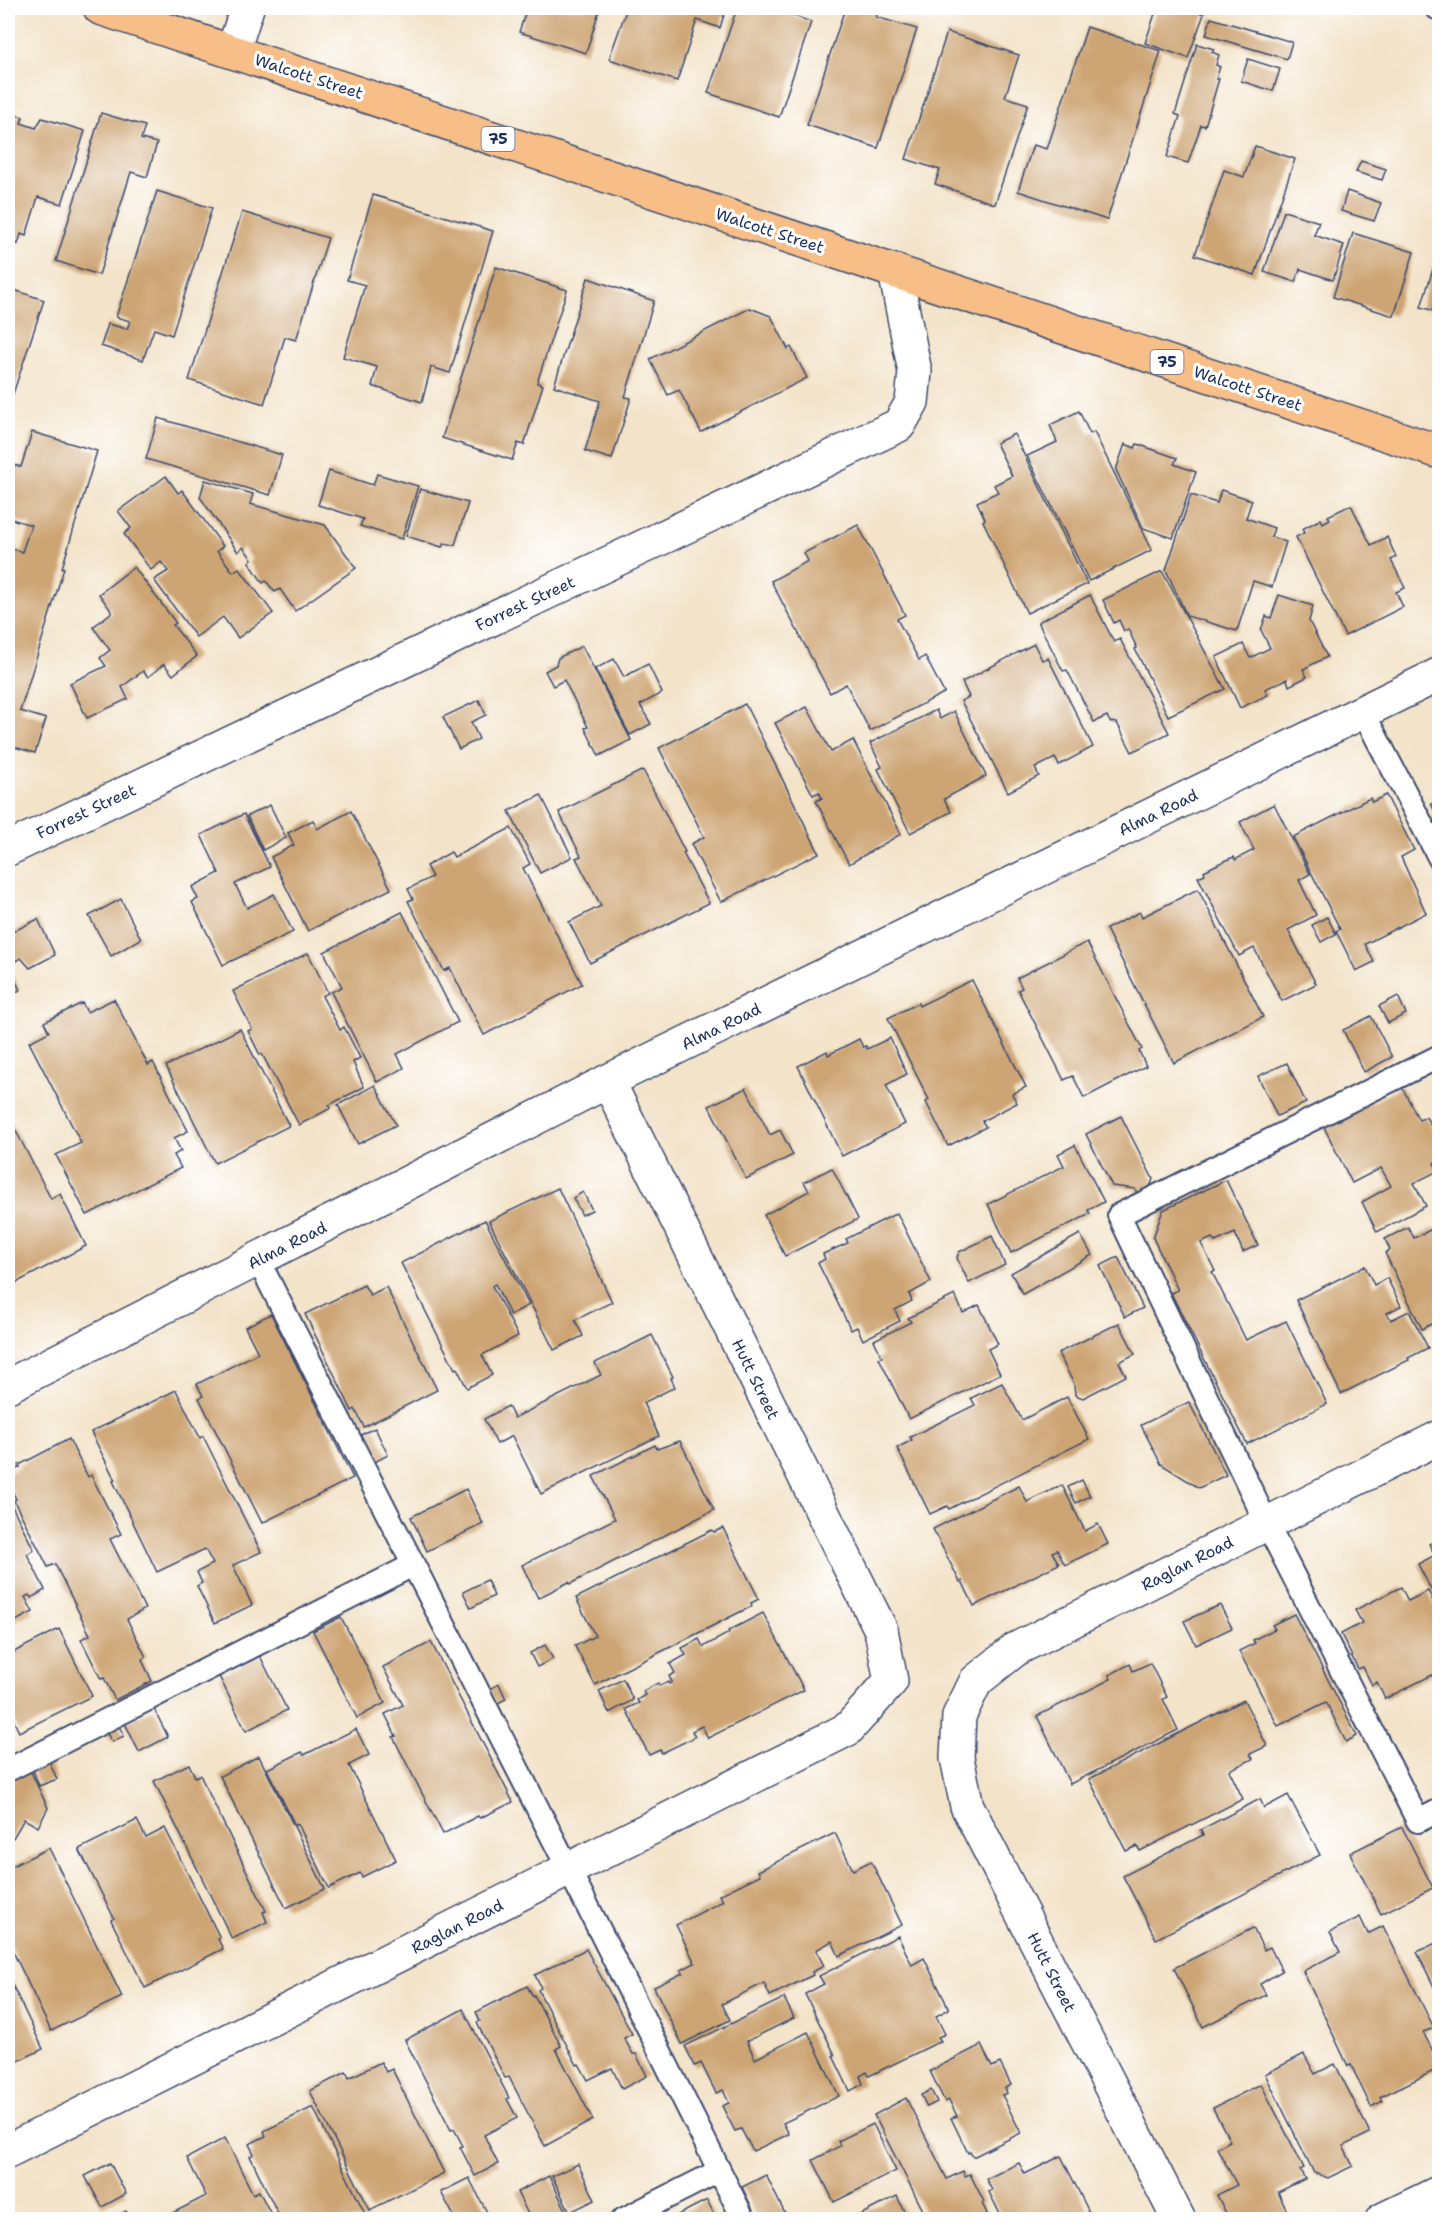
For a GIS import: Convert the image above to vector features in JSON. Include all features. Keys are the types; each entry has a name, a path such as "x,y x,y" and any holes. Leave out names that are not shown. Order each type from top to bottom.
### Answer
{"main road":[{"name":"Walcott Street","path":"100,8 1440,452"}],"street":[{"path":"234,51 248,8"},
{"name":"Forrest Street","path":"8,849 899,425 912,402 915,372 895,271"},
{"name":"Alma Road","path":"8,1386 608,1081 1440,674"},
{"name":"Hutt Street","path":"608,1081 881,1630 891,1681"},
{"name":"Raglan Road","path":"959,1716 976,1681 1016,1649 1440,1437"},
{"name":"Raglan Road","path":"8,2151 848,1729 891,1681"},
{"name":"Hutt Street","path":"959,1716 957,1758 967,1806 1179,2220"},
{"path":"1382,2220 1440,2192"}],"lane":[{"path":"1363,712 1440,859"},
{"path":"1440,1056 1119,1215 1267,1524 1418,1821 1440,1810"},
{"path":"258,1260 569,1870 744,2220"},
{"path":"8,1770 414,1565"},
{"path":"622,2220 719,2171"}],"building":[{"path":"527,8 600,8 586,53 519,32"},
{"path":"627,8 726,8 720,28 697,20 677,81 609,59"},
{"path":"737,8 784,8 783,12 811,22 779,117 708,93"},
{"path":"845,8 878,8 876,17 917,29 878,148 807,125"},
{"path":"965,8 984,8 982,13"},
{"path":"1157,8 1186,8 1204,14 1188,58 1145,43"},
{"path":"1211,18 1292,42 1287,59 1206,35"},
{"path":"1087,27 1161,51 1107,220 1018,191 1033,145 1047,149"},
{"path":"947,32 1019,55 1005,97 1028,104 995,204 935,184 940,170 906,159"},
{"path":"1197,44 1214,49 1212,52 1219,55 1216,65 1220,67 1216,79 1219,79 1205,126 1201,125 1188,163 1167,157 1180,116 1175,114"},
{"path":"1248,59 1280,69 1273,91 1241,81"},
{"path":"8,112 23,117 21,123 36,128 42,118 85,131 62,204 38,197 26,236 21,234 18,244 8,241"},
{"path":"101,113 145,126 141,139 157,143 147,177 131,172 99,275 56,261"},
{"path":"1255,146 1295,159 1255,275 1195,255 1224,170 1244,177"},
{"path":"1361,161 1386,169 1382,180 1356,172"},
{"path":"157,191 212,208 172,335 154,329 143,360 101,346 108,324 127,329 130,321 116,317"},
{"path":"1347,191 1381,203 1374,221 1341,211"},
{"path":"373,195 493,231 450,373 431,367 422,402 372,386 377,367 343,357 365,285 347,280"},
{"path":"1284,211 1319,222 1314,235 1344,245 1333,280 1300,269 1296,282 1264,272"},
{"path":"242,212 328,238 296,340 285,337 264,404 189,380"},
{"path":"1353,233 1414,252 1394,316 1333,297"},
{"path":"1434,266 1440,268 1440,313 1421,307"},
{"path":"496,267 567,290 537,383 543,385 524,445 518,443 512,460 442,438"},
{"path":"588,278 654,301 625,397 631,398 612,459 585,451 600,401 554,386"},
{"path":"8,288 44,300 12,397 8,395"},
{"path":"750,308 771,316 788,349 791,347 807,378 701,432 679,390 668,395 650,359"},
{"path":"1079,411 1090,434 1094,432 1152,550 1089,581 1027,456 1057,442 1050,425"},
{"path":"158,418 282,455 270,495 146,459"},
{"path":"32,432 97,451 20,711 46,719 35,753 11,746 10,751 8,750 8,547 22,552 31,525 8,518 8,463 21,467"},
{"path":"1014,434 1087,584 1027,613 983,521 985,519 977,502 998,492 994,485 1012,476 996,443"},
{"path":"1125,444 1135,448 1137,444 1177,458 1174,464 1196,472 1173,538 1143,528 1116,470"},
{"path":"329,471 373,485 377,474 418,486 402,539 360,526 363,519 318,505"},
{"path":"166,476 178,493 182,490 223,546 217,551 233,572 239,568 273,613 238,638 223,617 196,637 154,580 168,571 161,562 151,570 124,534 131,528 118,511"},
{"path":"205,480 253,494 250,504 325,525 356,568 295,611 280,589 275,592 266,581 263,583 249,562 252,559 243,547 238,552 200,497"},
{"path":"420,489 468,503 455,545 444,543 442,547 406,536"},
{"path":"1221,490 1252,500 1246,518 1274,528 1271,537 1286,542 1272,587 1253,581 1237,631 1187,616 1166,570 1191,495 1217,503"},
{"path":"1351,505 1371,545 1387,537 1396,557 1391,560 1405,588 1396,592 1403,607 1345,636 1296,537 1304,533 1302,529 1321,519 1323,523 1330,519 1328,516"},
{"path":"858,525 905,615 897,619 919,660 925,656 944,693 870,731 846,684 830,693 771,581 808,561 804,553"},
{"path":"134,567 176,623 173,625 197,656 173,675 164,664 148,677 143,671 122,687 128,699 87,718 70,683 106,666 100,658 110,650 93,627 112,612 99,594"},
{"path":"1162,571 1225,689 1168,716 1135,649 1137,648 1128,629 1124,631 1119,620 1114,623 1103,600"},
{"path":"1090,595 1114,642 1120,639 1169,733 1132,752 1117,723 1110,722 1107,716 1094,722 1067,670 1063,671 1038,622"},
{"path":"1279,595 1313,606 1309,621 1327,657 1303,669 1307,677 1289,686 1287,679 1265,689 1268,695 1240,708 1216,657 1243,644 1250,658 1270,648 1261,630 1266,616 1271,618"},
{"path":"1034,644 1042,660 1048,658 1093,747 1059,765 1055,758 1035,768 1039,776 1008,792 961,701 969,697 962,682"},
{"path":"582,646 631,740 599,756 585,728 588,727 564,680 553,686 545,671 556,665 558,658"},
{"path":"614,659 624,677 648,664 662,693 640,705 651,724 630,735 595,669"},
{"path":"479,700 486,715 471,722 479,739 459,749 443,717"},
{"path":"745,704 819,853 721,902 691,844 704,837 659,748"},
{"path":"807,707 831,752 853,740 901,834 849,864 816,801 822,798 819,792 813,795 775,723"},
{"path":"936,710 940,719 954,711 986,776 944,799 951,812 910,833 878,769 882,767 870,743"},
{"path":"643,770 709,903 590,963 569,922 601,906 576,858 581,856 559,812"},
{"path":"541,795 572,857 540,873 509,811"},
{"path":"1386,795 1414,850 1401,857 1426,913 1365,944 1374,962 1356,971 1336,931 1340,929 1293,837 1370,798 1372,802"},
{"path":"1440,799 1440,821 1431,804"},
{"path":"1274,804 1310,874 1299,880 1316,915 1288,930 1316,984 1282,1001 1254,948 1239,956 1198,877 1205,874 1204,871 1226,860 1234,857 1235,860 1254,850 1240,822"},
{"path":"270,805 286,838 263,850 247,816"},
{"path":"351,811 391,889 308,931 271,857 294,845 288,833 313,820 317,829"},
{"path":"244,814 270,867 235,884 247,908 274,894 293,932 223,965 192,902 198,899 192,887 219,873 201,835"},
{"path":"511,828 530,864 523,868 582,984 484,1035 450,968 444,971 408,901 413,899 408,889 432,877 426,866 451,852 454,857"},
{"path":"1198,889 1263,1017 1174,1063 1106,929 1140,912 1142,917"},
{"path":"121,899 141,939 111,956 89,916"},
{"path":"402,912 458,1022 397,1054 404,1068 377,1082 331,992 342,987 324,952"},
{"path":"1327,917 1336,934 1321,942 1312,925"},
{"path":"38,919 55,955 30,968 21,958 8,965 8,934"},
{"path":"1087,942 1142,1049 1139,1051 1146,1066 1084,1098 1073,1076 1064,1080 1018,990 1022,988 1017,978"},
{"path":"308,953 328,993 322,996 340,1030 344,1027 360,1058 353,1062 364,1087 329,1105 331,1108 299,1125 248,1031 252,1029 233,991"},
{"path":"8,965 20,990 8,996"},
{"path":"972,980 1026,1087 1012,1094 1017,1103 982,1121 986,1127 948,1146 926,1102 929,1100 888,1018 918,1003 919,1006"},
{"path":"1398,996 1406,1014 1388,1023 1379,1006"},
{"path":"114,999 148,1065 153,1062 188,1131 174,1138 181,1151 174,1155 181,1168 87,1215 56,1155 81,1143 29,1042 49,1032 44,1022 82,1003 87,1012"},
{"path":"1371,1016 1392,1057 1364,1072 1343,1030"},
{"path":"240,1029 289,1126 215,1163 166,1066"},
{"path":"890,1038 907,1074 886,1085 905,1124 842,1156 798,1066 827,1051 828,1055 859,1039 863,1047 866,1046 867,1049"},
{"path":"1287,1063 1306,1103 1277,1116 1258,1076"},
{"path":"375,1085 396,1125 358,1144 338,1105"},
{"path":"1402,1087 1419,1120 1426,1117 1440,1143 1440,1160 1434,1163 1438,1171 1414,1183 1426,1206 1377,1232 1362,1202 1391,1186 1381,1168 1352,1183 1324,1127"},
{"path":"746,1088 770,1135 780,1130 793,1155 746,1179 709,1106"},
{"path":"1121,1116 1153,1179 1148,1192 1139,1197 1135,1189 1112,1186 1086,1134"},
{"path":"13,1125 51,1199 60,1194 86,1246 8,1287 8,1128"},
{"path":"1075,1145 1104,1202 1088,1210 1090,1214 1011,1253 988,1204 1064,1166 1058,1154"},
{"path":"832,1168 858,1219 785,1256 764,1215 809,1191 804,1182"},
{"path":"1226,1180 1258,1245 1243,1252 1235,1233 1215,1242 1212,1238 1201,1243 1215,1271 1212,1272 1246,1340 1286,1321 1327,1404 1247,1444 1171,1293 1178,1290 1153,1238 1163,1210"},
{"path":"558,1188 612,1302 575,1320 583,1336 554,1350 489,1221"},
{"path":"583,1192 592,1210 582,1215 573,1198"},
{"path":"897,1213 931,1282 909,1294 912,1301 895,1310 900,1321 863,1340 857,1327 851,1330 818,1263 825,1259 823,1254 848,1243 846,1239"},
{"path":"485,1220 529,1305 510,1315 495,1284 492,1286 518,1336 482,1355 492,1375 467,1388 401,1263"},
{"path":"1408,1227 1414,1238 1436,1227 1440,1229 1440,1332 1435,1322 1422,1329 1385,1253 1390,1250 1385,1239"},
{"path":"1080,1234 1092,1255 1023,1294 1011,1273"},
{"path":"992,1236 1005,1265 969,1283 957,1258 959,1252"},
{"path":"1118,1257 1143,1308 1125,1317 1100,1266"},
{"path":"1365,1266 1374,1285 1387,1278 1401,1306 1387,1313 1391,1320 1409,1311 1428,1348 1341,1394 1296,1300"},
{"path":"364,1285 370,1295 386,1287 437,1390 364,1427 355,1409 352,1411 305,1314"},
{"path":"955,1295 963,1313 979,1305 998,1344 988,1349 1000,1374 909,1419 879,1358 882,1357 874,1340 911,1322 908,1318"},
{"path":"271,1314 353,1478 262,1523 199,1398 203,1396 197,1384 258,1353 245,1327"},
{"path":"1119,1323 1135,1354 1119,1362 1126,1376 1083,1398 1075,1395 1074,1384 1058,1353"},
{"path":"652,1335 673,1377 671,1378 675,1387 643,1403 659,1436 541,1494 512,1436 497,1444 484,1419 508,1406 514,1418 601,1375 595,1363"},
{"path":"1002,1383 1022,1420 1067,1397 1089,1439 949,1509 947,1506 930,1514 897,1448 912,1440 910,1437 975,1405 971,1398"},
{"path":"176,1390 200,1438 203,1436 261,1552 233,1565 252,1605 215,1623 197,1586 202,1583 197,1572 213,1564 205,1549 157,1572 91,1432"},
{"path":"1189,1402 1226,1475 1199,1488 1161,1464 1141,1425"},
{"path":"375,1428 388,1455 373,1463 360,1435"},
{"path":"69,1439 88,1477 91,1475 121,1534 110,1539 145,1609 127,1619 146,1657 142,1660 152,1681 115,1700 104,1678 101,1679 81,1639 90,1635 55,1564 48,1567 14,1501 16,1499 8,1482 8,1474 20,1467 19,1465"},
{"path":"680,1441 714,1510 538,1598 522,1565 615,1519 593,1476 655,1445 657,1449"},
{"path":"1082,1480 1090,1496 1076,1503 1068,1487"},
{"path":"1062,1485 1085,1531 1098,1524 1108,1544 1065,1565 1057,1550 1052,1552 1059,1564 974,1606 933,1529 1019,1486 1027,1502"},
{"path":"466,1489 483,1524 427,1551 411,1517"},
{"path":"8,1498 34,1550 27,1554 45,1590 31,1598 29,1595 25,1597 33,1612 8,1625"},
{"path":"723,1528 759,1599 751,1603 752,1606 595,1685 575,1646 595,1636 576,1598 712,1530 714,1532"},
{"path":"1440,1539 1440,1607 1418,1564 1435,1555 1429,1544"},
{"path":"487,1580 494,1596 471,1608 463,1592"},
{"path":"1401,1587 1408,1601 1428,1591 1440,1615 1440,1678 1435,1680 1432,1675 1385,1699 1377,1682 1372,1685 1363,1667 1358,1669 1341,1634 1362,1623 1355,1610"},
{"path":"1220,1605 1232,1628 1196,1645 1184,1621"},
{"path":"763,1613 804,1690 708,1738 702,1726 692,1731 695,1737 662,1753 660,1750 649,1755 626,1709 639,1703 637,1700 645,1695 643,1691 658,1683 659,1686 672,1682 669,1676 675,1673 670,1664 686,1655 682,1648 699,1639 703,1647"},
{"path":"1294,1614 1357,1736 1346,1742 1326,1702 1278,1726 1239,1651 1255,1643 1253,1640 1275,1629 1272,1625"},
{"path":"341,1617 385,1703 357,1718 313,1631"},
{"path":"59,1629 92,1696 19,1732 8,1709 8,1655"},
{"path":"431,1642 513,1802 480,1818 478,1816 443,1834 393,1737 396,1736 385,1714 403,1705 383,1667"},
{"path":"545,1645 553,1659 537,1667 530,1653"},
{"path":"260,1656 287,1710 246,1731 219,1676"},
{"path":"1150,1663 1167,1697 1163,1699 1178,1730 1070,1784 1037,1716 1111,1679 1109,1675 1130,1664 1133,1671"},
{"path":"623,1679 633,1700 609,1713 599,1691"},
{"path":"499,1684 506,1699 496,1704 489,1689"},
{"path":"1244,1700 1267,1746 1250,1754 1253,1759 1229,1770 1243,1799 1140,1851 1137,1846 1126,1851 1089,1779"},
{"path":"154,1709 168,1737 139,1752 125,1723"},
{"path":"119,1726 124,1736 112,1742 106,1732"},
{"path":"356,1729 369,1755 349,1765 396,1860 362,1877 360,1873 329,1888 298,1824 295,1825 267,1769 302,1752 304,1755"},
{"path":"259,1756 325,1889 286,1908 220,1776"},
{"path":"49,1761 57,1779 39,1786 32,1768"},
{"path":"189,1764 195,1777 200,1775 266,1911 263,1912 267,1922 232,1939 154,1781"},
{"path":"30,1770 48,1808 38,1827 24,1819 13,1838 8,1835 8,1789 15,1776"},
{"path":"1288,1795 1320,1855 1156,1939 1123,1876 1203,1835 1200,1830 1260,1799 1264,1808"},
{"path":"137,1820 146,1838 165,1828 220,1938 218,1939 223,1949 145,1988 111,1920 114,1918 79,1849"},
{"path":"1402,1827 1433,1888 1381,1914 1350,1853"},
{"path":"835,1833 853,1870 871,1861 902,1925 839,1956 832,1941 816,1950 824,1966 812,1972 813,1975 770,1996 764,1983 722,2004 730,2020 682,2044 654,1987 683,1973 681,1970 695,1963 676,1925 723,1901 719,1895 760,1875 758,1871"},
{"path":"49,1848 122,1997 51,2031 8,1941 8,1868"},
{"path":"1360,1917 1368,1934 1383,1926 1434,2028 1423,2032 1440,2065 1440,2068 1380,2097 1383,2101 1371,2107 1351,2065 1348,2066 1303,1971 1340,1952 1330,1932"},
{"path":"1253,1928 1264,1950 1270,1947 1282,1971 1260,1984 1266,1995 1203,2027 1174,1968"},
{"path":"898,1936 912,1965 924,1958 949,2009 936,2016 945,2034 938,2037 941,2041 869,2076 867,2072 860,2076 863,2084 850,2091 805,1994 824,1984 819,1976"},
{"path":"1440,1941 1440,1999 1417,1952"},
{"path":"586,1949 632,2034 624,2038 633,2054 636,2054 647,2076 622,2089 612,2068 588,2080 579,2064 577,2065 538,1990 541,1988 535,1975"},
{"path":"8,1976 43,2049 8,2066"},
{"path":"527,1986 561,2046 556,2049 593,2120 545,2146 509,2077 505,2078 477,2023 480,2021 476,2012"},
{"path":"784,1998 794,2018 747,2041 755,2059 808,2032 839,2096 783,2123 789,2134 753,2151 741,2129 735,2131 722,2106 729,2103 723,2090 716,2093 701,2063 695,2066 685,2046"},
{"path":"463,2009 517,2118 484,2135 498,2164 475,2176 460,2147 463,2146 454,2129 451,2130 405,2040"},
{"path":"981,2045 992,2067 1000,2063 1011,2085 1005,2088 1007,2093 1002,2095 1021,2133 973,2157 970,2152 968,2153 951,2118 957,2116 949,2100 945,2102 930,2071"},
{"path":"1304,2054 1315,2074 1335,2064 1370,2133 1343,2146 1353,2166 1328,2178 1314,2173 1265,2074"},
{"path":"381,2062 386,2072 392,2069 444,2173 370,2210 310,2091 346,2072 349,2078"},
{"path":"1261,2084 1304,2168 1300,2170 1305,2179 1278,2192 1291,2220 1238,2220 1228,2217 1217,2195 1237,2185 1217,2148 1230,2141 1213,2108"},
{"path":"931,2090 937,2102 927,2107 921,2095"},
{"path":"906,2098 947,2179 963,2171 965,2176 970,2174 990,2220 928,2220 874,2115"},
{"path":"313,2107 368,2220 281,2220 250,2156 254,2154 249,2144 266,2136 264,2131"},
{"path":"873,2124 896,2171 834,2202 813,2160 840,2146 838,2141"},
{"path":"225,2138 253,2194 259,2191 274,2220 159,2220 206,2196 187,2158"},
{"path":"1061,2156 1093,2220 1003,2220 989,2192 992,2190 986,2179 1019,2163 1025,2174"},
{"path":"110,2163 126,2194 102,2207 85,2176"},
{"path":"578,2164 595,2200 570,2212 552,2176"},
{"path":"766,2175 788,2220 758,2220 742,2187"},
{"path":"549,2176 571,2220 531,2220 517,2192"},
{"path":"469,2178 491,2220 456,2220 441,2192"},
{"path":"897,2196 908,2220 850,2220"},
{"path":"707,2200 717,2220 668,2220"},
{"path":"126,2211 131,2220 110,2220"}]}
